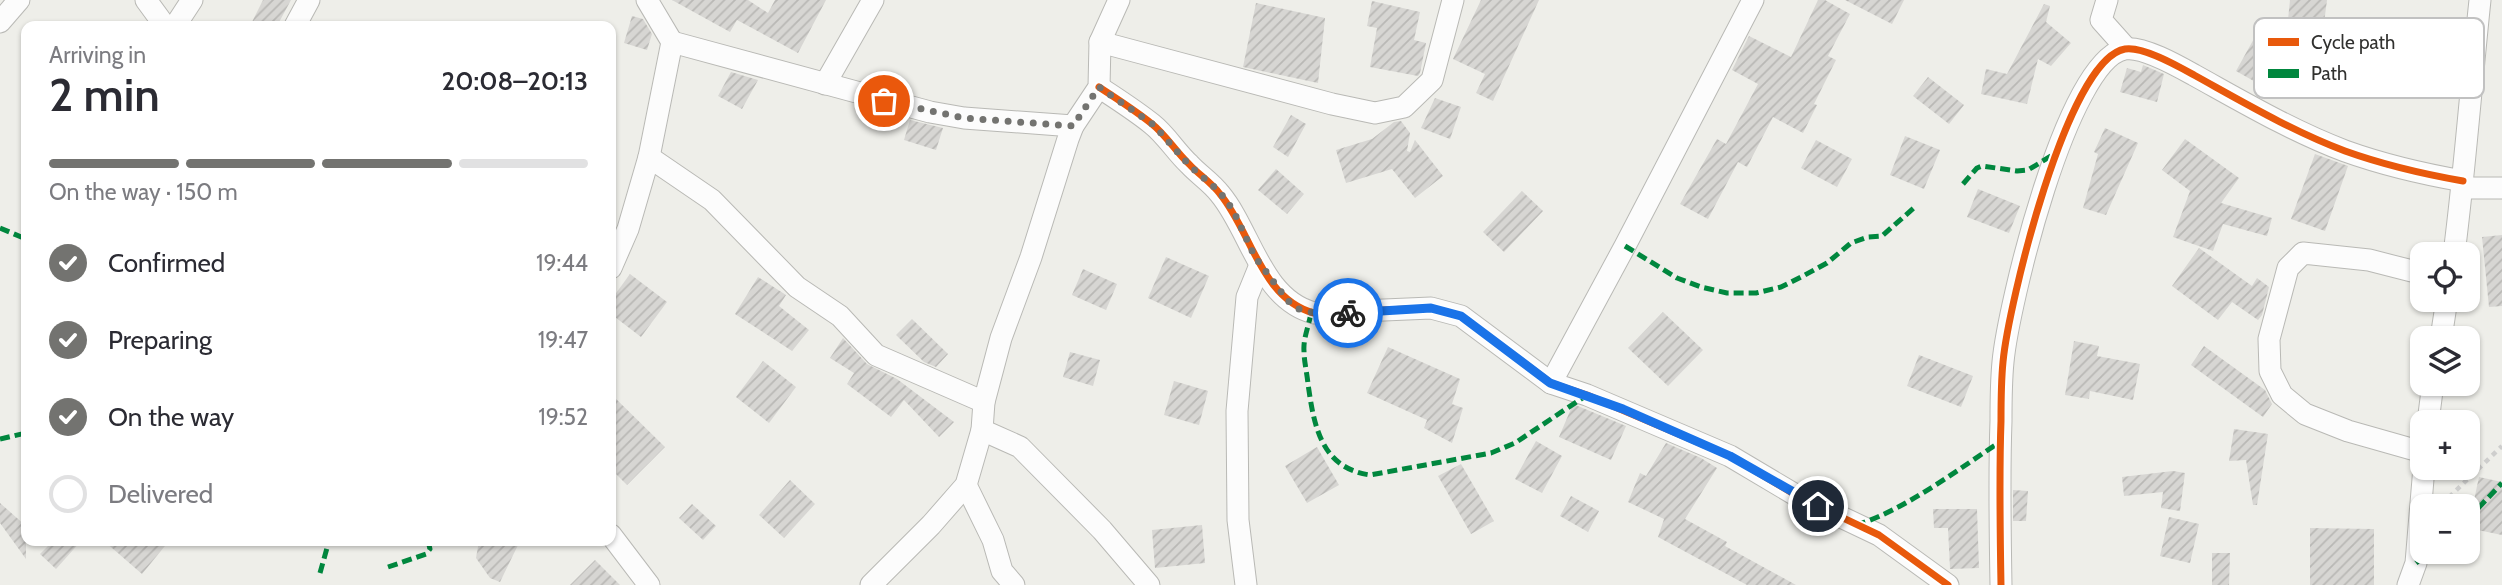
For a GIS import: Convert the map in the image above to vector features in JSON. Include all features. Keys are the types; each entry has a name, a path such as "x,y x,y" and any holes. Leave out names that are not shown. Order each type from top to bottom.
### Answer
{"street":[{"path":"0,22 19,0"},
{"path":"146,0 161,21"},
{"path":"178,21 192,0"},
{"path":"298,21 309,0"},
{"path":"616,257 628,229 649,157 672,42 647,0"},
{"path":"825,84 873,0"},
{"path":"871,585 931,525 966,485 982,430 984,402 1002,338 1073,126 1099,87 1100,42 1119,0"},
{"path":"1100,42 1375,113 1404,107 1432,80 1453,0"},
{"path":"1550,383 1625,246 1753,0"},
{"path":"2107,0 2101,20 2126,48 2156,55 2273,118 2343,150 2398,167 2463,185 2502,188"},
{"path":"2478,18 2480,0"},
{"path":"672,42 884,101 942,114 1073,126"},
{"path":"2001,585 1999,477 2002,365 2007,333 2052,162 2078,104 2101,65 2126,48"},
{"path":"1099,87 1154,125 1189,165 1219,191 1233,210 1260,265 1288,301 1299,309 1311,313 1431,308 1461,316 1550,383 1599,399 1730,456 1799,497 1879,535 1948,585"},
{"path":"2456,242 2463,185 2469,98"},
{"path":"649,157 712,200 796,288 840,316 876,355 984,402"},
{"path":"2410,270 2369,260 2303,253 2288,268 2270,338 2270,371 2282,395 2305,414 2348,431 2410,449"},
{"path":"1245,585 1238,520 1237,411 1247,298 1260,265"},
{"path":"982,430 1020,447 1102,530 1149,585"},
{"path":"2408,585 2416,564 2423,480"},
{"path":"966,485 993,540 1002,571 1014,585"},
{"path":"616,542 649,585"}],"path":[{"path":"2452,494 2502,446"}],"building":[{"path":"263,0 291,0 280,21 252,21"},
{"path":"672,0 748,0 768,13 775,0 826,0 798,53 737,20 730,32"},
{"path":"1481,0 1539,0 1493,101 1476,93 1485,74 1453,59"},
{"path":"1818,0 1825,0 1850,14 1828,56 1836,60 1803,133 1773,117 1747,167 1738,162 1708,219 1680,204 1717,139 1726,144 1758,84 1732,70 1749,36 1791,57"},
{"path":"1845,0 1904,0 1892,24"},
{"path":"2290,0 2327,0 2325,18 2288,18"},
{"path":"1372,1 1420,12 1414,40 1426,43 1418,76 1370,67 1377,28 1367,26"},
{"path":"1256,3 1325,18 1318,83 1243,67"},
{"path":"2044,4 2050,6 2046,22 2071,43 2051,66 2038,59 2027,104 1981,94 1986,69 2007,74"},
{"path":"632,16 643,19 652,34 647,50 624,43"},
{"path":"2254,39 2254,81 2236,71"},
{"path":"2143,65 2164,74 2157,102 2120,92 2127,68 2141,72"},
{"path":"731,72 758,80 742,109 718,96"},
{"path":"1928,77 1964,105 1949,124 1913,96"},
{"path":"1435,98 1461,107 1450,139 1421,128"},
{"path":"1291,115 1306,124 1288,157 1273,147"},
{"path":"910,120 943,128 936,150 904,140"},
{"path":"1401,121 1410,133 1407,151 1410,152 1415,140 1443,176 1415,198 1392,169 1346,183 1336,150 1372,139 1394,122"},
{"path":"2105,128 2138,143 2106,215 2083,208 2098,154 2094,152"},
{"path":"1905,136 1940,150 1924,189 1890,175"},
{"path":"2185,139 2239,178 2221,203 2272,218 2267,236 2223,224 2213,251 2173,237 2190,191 2162,170"},
{"path":"1816,140 1852,159 1837,187 1801,168"},
{"path":"2315,154 2348,166 2325,231 2291,219"},
{"path":"1276,169 1304,194 1287,214 1258,190"},
{"path":"1978,189 2020,206 2009,233 1967,217"},
{"path":"1522,191 1543,211 1504,252 1483,232"},
{"path":"2502,235 2502,306 2489,307 2482,237"},
{"path":"2199,248 2252,286 2257,278 2269,287 2262,315 2258,320 2232,302 2218,320 2172,286"},
{"path":"1166,257 1209,276 1191,318 1148,298"},
{"path":"1083,269 1117,284 1106,310 1072,295"},
{"path":"630,274 667,302 641,337 616,318 616,293"},
{"path":"758,277 786,295 779,306 809,330 792,351 735,314"},
{"path":"1663,312 1703,350 1668,386 1628,348"},
{"path":"912,319 948,354 936,367 924,362 896,335"},
{"path":"843,338 867,364 897,379 954,422 939,437 904,400 891,417 847,384 854,373 830,358"},
{"path":"2074,341 2099,346 2097,356 2140,364 2133,400 2090,391 2089,399 2065,395"},
{"path":"2204,346 2265,390 2272,404 2263,417 2191,365"},
{"path":"1388,347 1460,379 1452,404 1463,408 1452,443 1424,428 1427,420 1367,393"},
{"path":"1070,352 1100,360 1093,386 1063,377"},
{"path":"1919,355 1973,376 1961,407 1907,386"},
{"path":"763,361 796,387 769,423 736,397"},
{"path":"1174,381 1208,391 1199,425 1164,415"},
{"path":"616,399 665,447 627,485 616,474"},
{"path":"1573,404 1626,426 1611,460 1559,437"},
{"path":"2234,429 2268,434 2257,505 2253,505 2246,460 2229,461"},
{"path":"1536,441 1562,456 1542,493 1515,479"},
{"path":"1666,443 1717,468 1685,519 1727,542 1725,546 1796,585 1747,585 1658,537 1664,519 1628,502 1640,473 1646,476"},
{"path":"1317,447 1339,485 1307,503 1285,466"},
{"path":"1461,464 1494,521 1471,534 1438,476"},
{"path":"2173,471 2185,473 2180,511 2161,508 2163,492 2124,496 2122,477"},
{"path":"2480,477 2502,482 2502,535 2480,530 2480,494 2475,494"},
{"path":"790,480 815,504 784,538 759,515"},
{"path":"2013,490 2028,491 2026,521 2013,521"},
{"path":"1571,496 1599,511 1588,532 1560,516"},
{"path":"0,503 21,522 21,546 26,546 26,559 0,523"},
{"path":"692,504 716,526 703,540 679,518"},
{"path":"1933,509 1977,509 1979,568 1950,569 1948,528 1934,528"},
{"path":"2169,517 2199,524 2190,563 2160,556"},
{"path":"1202,525 1205,563 1155,568 1152,530"},
{"path":"2310,528 2374,529 2374,585 2310,585"},
{"path":"48,546 77,546 56,569 40,554"},
{"path":"110,546 165,546 142,574"},
{"path":"478,546 518,546 500,582 490,578 476,558"},
{"path":"2212,553 2230,553 2229,585 2212,585"},
{"path":"595,560 620,585 570,585"}],"marked path":[{"path":"1963,184 1982,166 2028,170 2056,153"},
{"path":"1625,246 1677,278 1701,287 1727,293 1756,293 1781,287 1803,276 1827,263 1851,243 1868,237 1882,236 1916,206"},
{"path":"0,228 21,237"},
{"path":"1311,313 1304,351 1313,415 1330,454 1340,464 1354,471 1370,475 1491,453 1515,443 1587,395"},
{"path":"0,439 21,434"},
{"path":"1856,525 1912,500 2000,442"},
{"path":"2480,506 2502,483"},
{"path":"320,573 327,546"},
{"path":"388,567 426,554 429,546"}],"cycle path":[{"path":"2001,585 2001,392 2007,333 2029,241 2062,138 2082,94 2103,63 2125,49 2151,54 2325,143 2389,165 2463,181"},
{"path":"1099,87 1157,128 1216,190 1231,209 1269,279 1281,294 1296,305 1314,313 1431,308 1461,316 1551,383 1587,395 1730,456 1799,497 1879,535 1948,585"}],"way so far":[{"path":"884,101 964,118 1073,126 1099,87 1154,125 1189,165 1219,191 1233,210 1255,257 1288,301 1299,309 1314,313 1348,313"}],"route":[{"path":"1348,313 1431,308 1461,316 1550,383 1623,409 1730,456 1818,506"}]}
